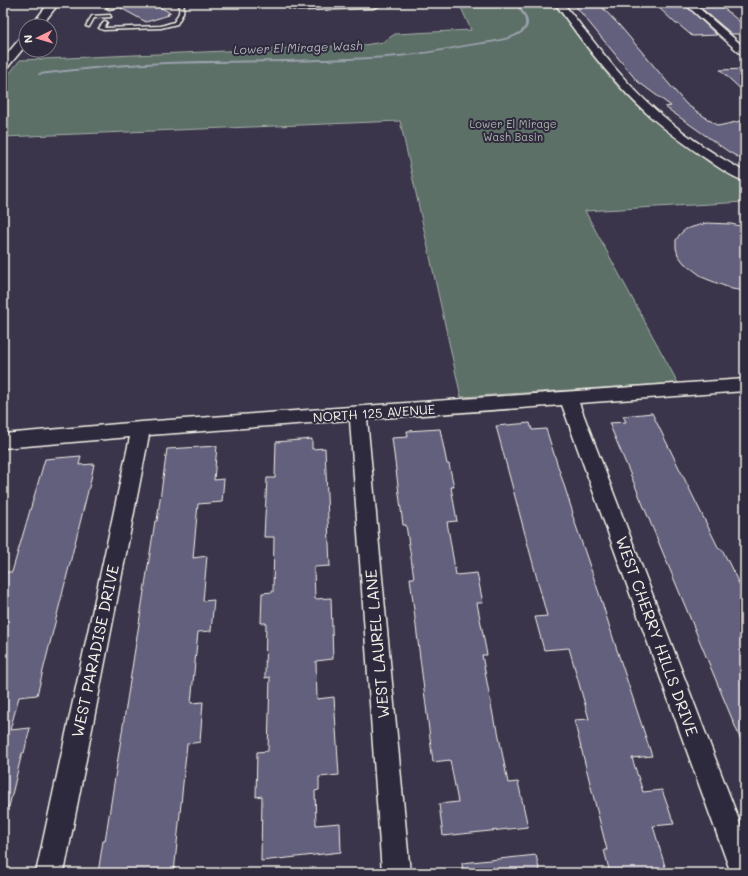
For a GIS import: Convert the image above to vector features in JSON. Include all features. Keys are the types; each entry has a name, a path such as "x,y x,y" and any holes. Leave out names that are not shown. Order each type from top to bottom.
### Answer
{"main road":[{"path":"42,18 54,3"},
{"path":"3,65 18,47"}],"street":[{"path":"559,3 626,86 648,110 692,142 745,176"},
{"path":"688,3 745,53"},
{"name":"NORTH 125 AVENUE","path":"3,441 141,429 745,385"},
{"name":"WEST CHERRY HILLS DRIVE","path":"569,399 745,873"},
{"name":"WEST LAUREL LANE","path":"358,414 396,873"},
{"name":"WEST PARADISE DRIVE","path":"50,873 141,429"}],"lane":[{"path":"103,5 109,3"},
{"path":"114,12 101,28 120,30 162,27 176,23 181,13 182,3"},
{"path":"295,3 290,3 290,7 299,9 373,6 378,5 378,3"},
{"path":"109,8 117,6"},
{"path":"173,16 181,13"},
{"path":"88,26 93,17 107,19"},
{"path":"120,30 135,26"}],"green space":[{"name":"Lower El Mirage Wash Basin","path":"459,3 553,3 603,69 636,105 675,137 745,183 745,202 585,211 678,383 461,397 400,121 3,137 3,82 20,60 364,45 383,42 395,34 471,30"}],"building":[{"path":"112,3 152,3 171,13 167,14 169,15 146,22 119,7 118,4"},
{"path":"573,3 598,3 620,26 686,104 718,126 745,120 745,161 729,152 665,107 671,106 637,81"},
{"path":"654,3 683,3 717,35 692,36 676,24"},
{"path":"695,3 708,3 708,7 721,6 745,26 745,34 732,34"},
{"path":"745,69 745,93 720,70"},
{"path":"706,223 731,224 745,227 745,291 732,289 704,278 684,263 678,255 676,240 680,234 686,229"},
{"path":"652,413 719,549 722,549 742,590 745,589 745,750 609,423 626,422 623,416"},
{"path":"530,423 532,430 546,429 573,513 572,514 652,756 632,758 643,792 662,790 674,824 653,826 667,873 610,873 604,850 607,850 574,720 589,719 569,648 544,650 535,617 547,616 496,426"},
{"path":"440,429 447,464 449,464 454,487 451,487 457,521 447,522 456,575 477,573 483,603 477,603 487,655 482,655 495,726 497,726 508,783 518,782 528,827 443,836 439,804 458,802 450,760 433,762 410,578 414,578 406,525 403,525 392,438 408,437 407,431"},
{"path":"312,439 312,449 325,448 330,566 314,567 315,599 331,598 333,659 316,661 317,699 334,697 339,775 319,777 319,790 315,791 316,825 340,823 341,852 261,861 262,796 256,797 257,752 268,751 270,677 265,678 266,623 261,623 262,593 273,592 274,537 264,537 267,478 275,478 276,442"},
{"path":"217,446 214,480 224,479 222,502 198,504 193,558 207,556 203,601 214,600 211,631 198,632 191,703 203,702 200,742 187,744 174,873 98,873 103,841 105,841 155,521 157,521 167,449"},
{"path":"81,456 79,465 94,464 91,479 37,695 19,697 10,730 30,728 24,753 22,753 9,807 3,806 3,572 12,572 45,459"},
{"path":"536,855 540,873 463,873 462,863"}],"waterway":[{"name":"Lower El Mirage Wash","path":"39,74 144,64 335,60 418,54 494,41 519,34 526,28 527,24 525,16 515,3"}]}
